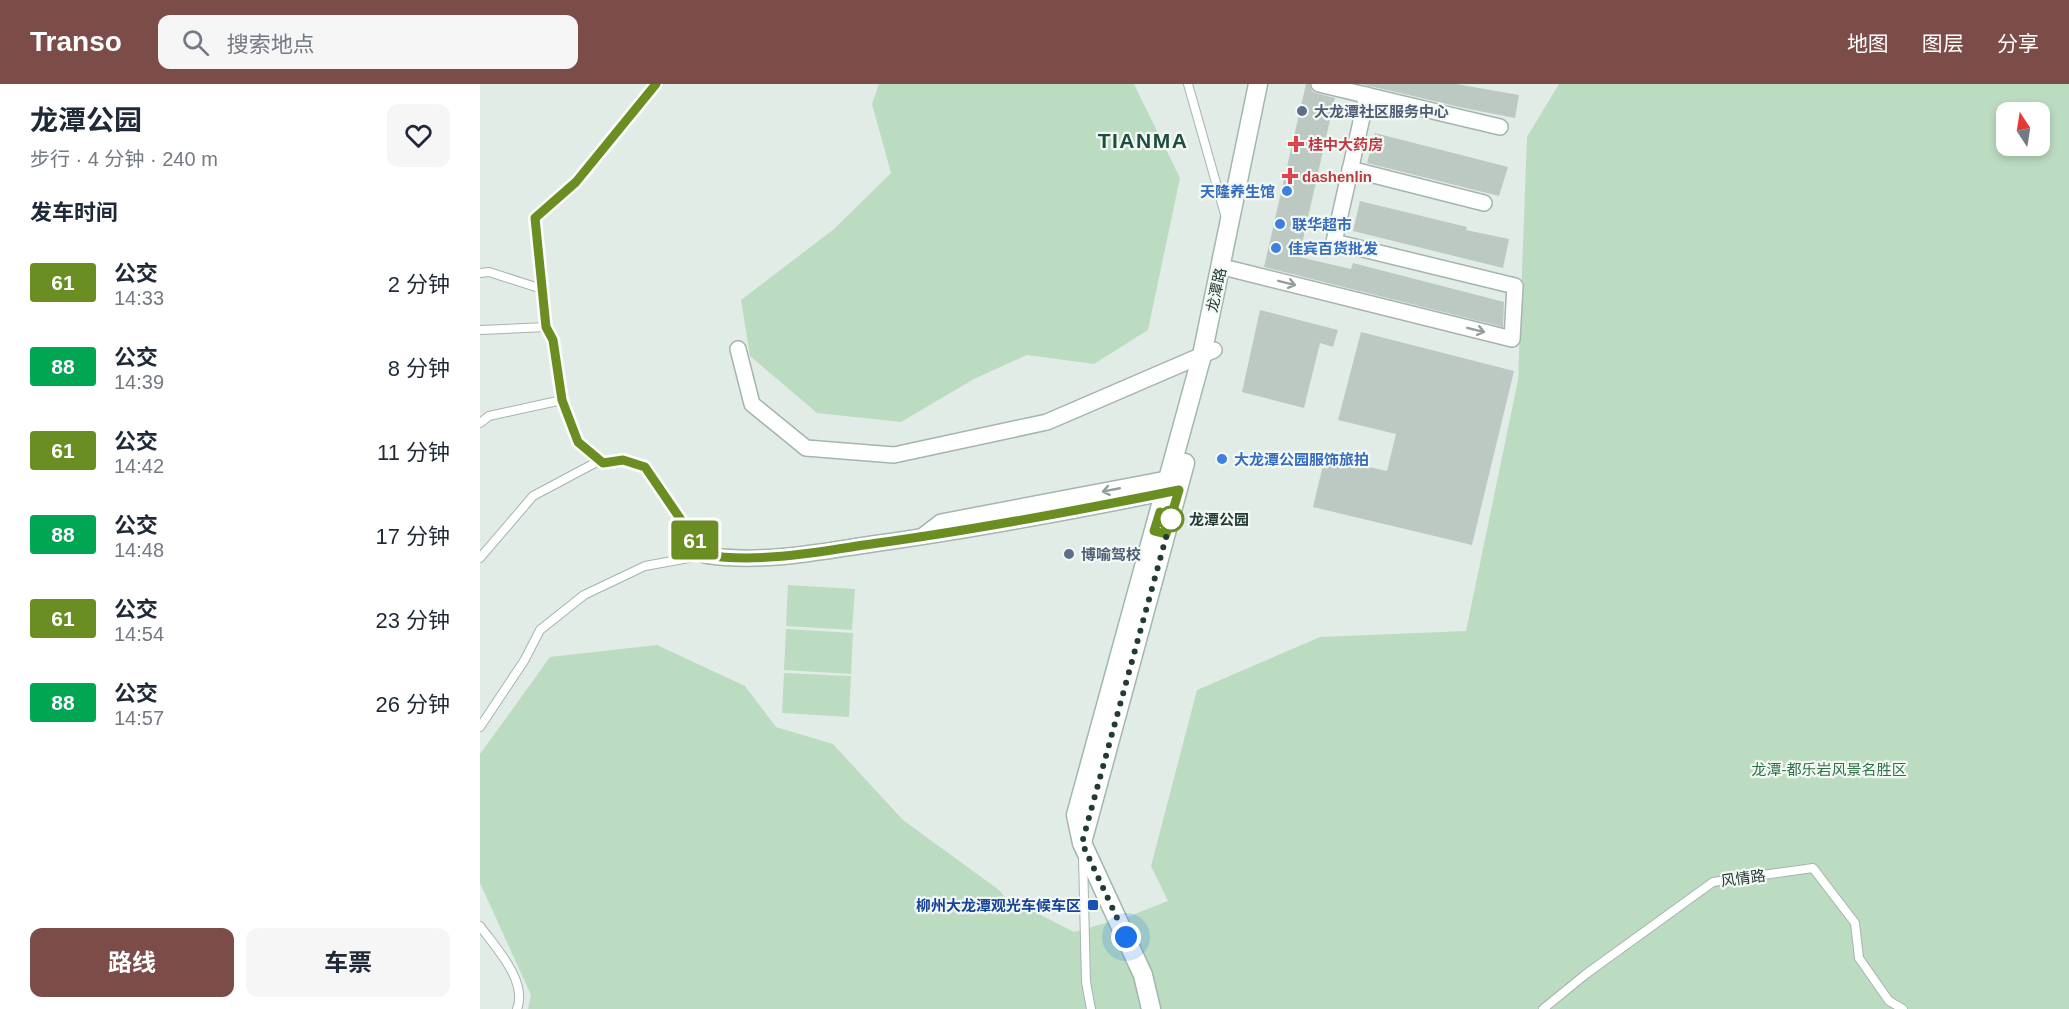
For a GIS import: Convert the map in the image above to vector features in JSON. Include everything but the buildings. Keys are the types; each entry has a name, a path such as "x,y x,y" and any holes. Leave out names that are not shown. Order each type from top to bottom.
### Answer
{"street":[{"name":"龙潭路","path":"1208,353 1228,228 1258,84"},
{"name":"龙潭路","path":"1082,843 1076,815 1174,485 1231,268 1271,84"},
{"path":"1319,84 1500,127"},
{"path":"1231,268 1512,339 1515,286 1334,242 1367,95"},
{"path":"1350,169 1484,203"},
{"path":"738,350 752,404 806,448 894,455 1047,422 1208,353"},
{"path":"705,555 723,558 791,556 922,537 941,522 1174,485"},
{"path":"1082,843 1143,975 1151,1009"}],"lane":[{"path":"603,463 578,442 562,400 553,340 546,327 535,218 576,182 656,84"},
{"path":"1188,84 1228,228"},
{"path":"480,273 489,272 542,289"},
{"path":"480,330 546,327"},
{"path":"480,423 489,416 562,400"},
{"path":"480,558 532,496 594,463 623,460 645,467 705,555 645,566 584,595 540,630 524,661 480,727"},
{"path":"1082,843 1086,982 1091,1009"},
{"name":"风情路","path":"1543,1009 1586,974 1713,882 1813,868 1855,923 1859,958 1889,1001 1903,1009"},
{"path":"480,926 513,975 520,999 517,1009"}],"green space":[{"path":"879,84 1134,84 1180,178 1148,330 1094,364 1027,355 974,379 901,422 817,413 750,356 741,300 834,229 891,173 872,104"},
{"name":"龙潭-都乐岩风景名胜区","path":"1559,84 2069,84 2069,1009 528,1009 531,995 480,883 480,754 550,657 657,645 745,686 776,727 833,744 903,820 1004,896 1074,932 1127,917 1168,901 1151,866 1197,690 1320,637 1466,631 1518,380 1527,137"},
{"path":"788,585 855,589 852,630 786,626"},
{"path":"786,629 853,633 851,674 784,670"},
{"path":"784,673 851,676 849,717 782,713"}],"bus line":[{"name":"61","path":"656,84 576,182 535,218 546,327 553,340 562,400 578,442 603,463 623,460 645,467 705,555 723,558 791,556 922,537 1179,490 1166,534 1154,531 1160,512"}],"place":[{"name":"大龙潭社区服务中心","path":"1302,111"},
{"name":"桂中大药房","path":"1296,144"},
{"name":"dashenlin","path":"1290,176"},
{"name":"天隆养生馆","path":"1287,191"},
{"name":"联华超市","path":"1280,224"},
{"name":"佳宾百货批发","path":"1276,248"},
{"name":"大龙潭公园服饰旅拍","path":"1222,459"},
{"name":"龙潭公园","path":"1171,519"},
{"name":"博喻驾校","path":"1069,554"},
{"name":"柳州大龙潭观光车候车区","path":"1093,905"}],"district":[{"name":"TIANMA","path":"1143,140"}],"route":[{"path":"1126,937 1082,843 1173,512 1171,519"}]}
